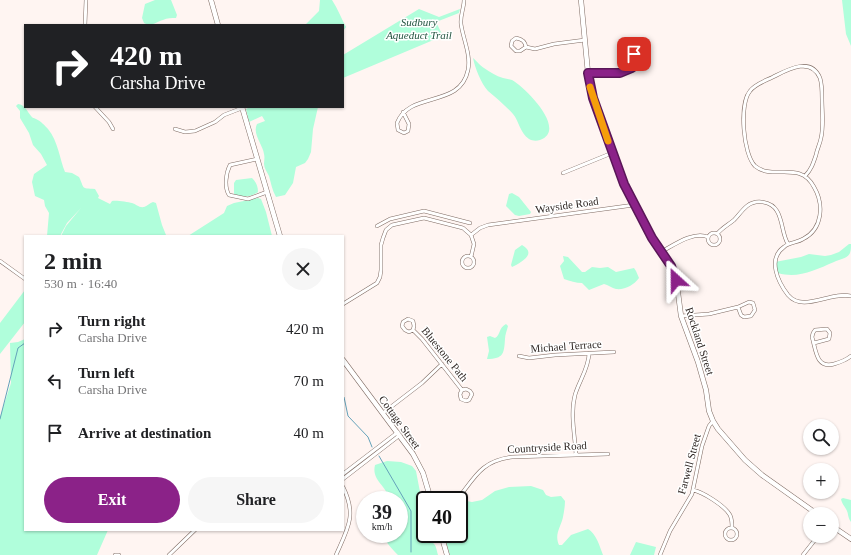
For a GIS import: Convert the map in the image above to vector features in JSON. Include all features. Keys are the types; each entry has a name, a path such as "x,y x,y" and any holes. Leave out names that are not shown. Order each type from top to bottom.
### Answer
{"street":[{"path":"85,24 86,0"},
{"path":"211,0 218,24"},
{"path":"403,112 409,124 408,131 404,133 398,130 397,123 403,112 415,104 444,96 455,91 467,75 469,61 461,23 464,0"},
{"name":"Rockland Street","path":"582,0 588,73 593,98 624,184 661,252 671,266 676,280 682,316 698,362 706,390 709,410 713,420 718,429 745,460 762,475 807,507"},
{"path":"526,47 524,41 521,39 516,38 512,42 512,46 516,51 520,51 526,47 535,49 554,44 585,40"},
{"path":"588,73 620,73 632,68 645,67 650,58 647,52 643,50 634,54 632,68"},
{"path":"805,176 810,172 814,163 821,138 823,121 822,88 820,79 815,71 807,66 797,66 760,83 749,91 744,112 744,135 749,157 759,168 768,172 795,172 805,176 814,185 818,195 821,209 820,219 815,229 807,237 800,241 788,244 779,252 776,259 776,271 778,279 783,287 792,298 803,303 839,295 851,296"},
{"path":"96,108 109,122 113,129"},
{"path":"175,129 185,132 195,131 215,122 224,115 242,108 280,235"},
{"path":"564,173 612,153"},
{"path":"257,159 230,165 227,172 226,190 229,195 248,199 267,192"},
{"path":"708,237 713,233 717,234 734,220 747,206 753,203 761,202 769,204 777,211 784,236 788,244"},
{"name":"Wayside Road","path":"471,235 480,228 488,225 634,204"},
{"path":"424,211 424,218"},
{"path":"377,226 386,221 424,211 452,217 470,223"},
{"path":"450,224 452,217"},
{"path":"344,303 377,283 381,270 381,245 386,230 392,225 424,218 463,228 471,235 474,244 471,257 474,260 474,264 469,268 464,268 461,262 462,258 465,256 471,257"},
{"path":"386,221 389,228"},
{"path":"708,237 708,242 710,244 716,245 720,240 717,234"},
{"path":"661,252 694,236 702,235 708,237"},
{"path":"0,261 24,278"},
{"path":"344,300 352,298"},
{"path":"682,316 688,314 705,315 738,308 751,302 754,305 755,310 751,316 744,317 741,315 738,308"},
{"name":"Bluestone Path","path":"413,330 409,332 404,330 402,326 403,322 408,319 413,321 413,330 462,390"},
{"path":"814,343 829,339 829,330 824,328 813,331 812,336 818,359 820,362 825,365 830,365 843,361 851,356"},
{"name":"Michael Terrace","path":"519,356 529,358 614,352"},
{"path":"576,455 574,402 576,392 589,359 589,353"},
{"name":"Cottage Street","path":"344,361 414,454 428,491"},
{"path":"383,413 422,383 442,364"},
{"name":"Farwell Street","path":"660,555 670,531 688,502 693,490 702,446 708,426 713,420"},
{"path":"344,473 399,434"},
{"path":"344,478 399,434"},
{"name":"Countryside Road","path":"465,491 482,470 493,461 512,457 608,454"},
{"path":"336,555 350,519 349,502 344,490"},
{"path":"693,490 703,494 727,511 731,518 732,528 736,530 737,534 736,538 731,540 726,538 725,533 728,529 732,528"},
{"path":"169,555 194,531"},
{"path":"839,531 851,539"},
{"path":"443,543 446,555"},
{"path":"803,555 812,543"}],"green space":[{"path":"155,0 171,0 177,15 176,18 166,19 152,24 144,23 142,18 145,4"},
{"path":"320,0 332,0 346,27 344,30 344,24 306,24 319,11"},
{"path":"842,0 851,0 851,46 846,34"},
{"name":"Sudbury Aqueduct Trail","path":"419,9 439,17 460,9 459,13 436,22 443,36 344,78 344,54"},
{"path":"473,58 481,66 495,75 512,80 518,84 534,99 547,118 549,127 547,135 537,141 529,139 526,136 513,114 485,88"},
{"path":"18,104 24,107 33,118 41,122 48,129 56,145 65,172 72,173 79,177 84,187 95,189 99,196 98,198 110,204 112,201 119,201 145,207 153,202 156,203 166,235 62,235 66,226 81,208 67,223 61,235 47,235 49,213 45,206 44,200 35,196 32,182 34,174 47,165 41,154 33,145 29,133 20,118 20,111 16,106"},
{"path":"318,108 313,129 311,152 305,163 296,167 293,183 285,195 276,197 269,176 264,167 263,151 258,139 256,128 257,124 265,121 262,116 249,122 246,109"},
{"path":"252,178 258,188 258,192 246,196 234,194 234,183 236,180"},
{"path":"512,193 519,197 531,212 530,214 519,216 515,215 506,206 509,194"},
{"path":"258,198 261,199 272,235 190,235 224,213 227,206"},
{"path":"851,244 850,253 843,259 806,273 785,275 778,273 775,262 809,254 825,256 831,255 839,252"},
{"path":"522,245 526,248 528,255 523,261 512,267 511,265 515,250"},
{"path":"563,256 568,257 582,272 585,272 592,267 608,267 616,272 634,268 639,278 635,283 623,289 616,289 604,284 589,290 582,283 564,279 560,266 564,261"},
{"path":"24,291 24,323 0,354 0,323"},
{"path":"506,324 508,326 502,354 497,358 487,359 489,351 487,337 497,337 502,327"},
{"path":"24,339 24,531 108,531 97,555 0,555 0,417 11,383 10,343"},
{"path":"387,461 401,462 412,466 416,471 420,491 416,491 416,543 433,543 438,555 398,555 387,543 408,543 408,491 386,491 375,475 375,465"},
{"path":"531,486 543,490 546,495 551,497 561,496 565,501 563,517 557,537 559,545 562,545 571,535 588,529 595,537 603,555 450,555 446,543 468,543 468,501 482,500 495,491 509,487"},
{"path":"843,498 851,500 851,522 841,501"},
{"path":"636,542 656,547 654,555 630,555"}],"waterway":[{"path":"0,419 18,348 24,344"},
{"path":"344,397 348,416 368,437 372,447"},
{"path":"379,456 411,511 411,552"}],"slow traffic":[{"path":"590,87 608,141"}],"route":[{"path":"634,54 632,68 624,73 588,73 590,88 624,184 652,238 671,266 676,280"}]}
